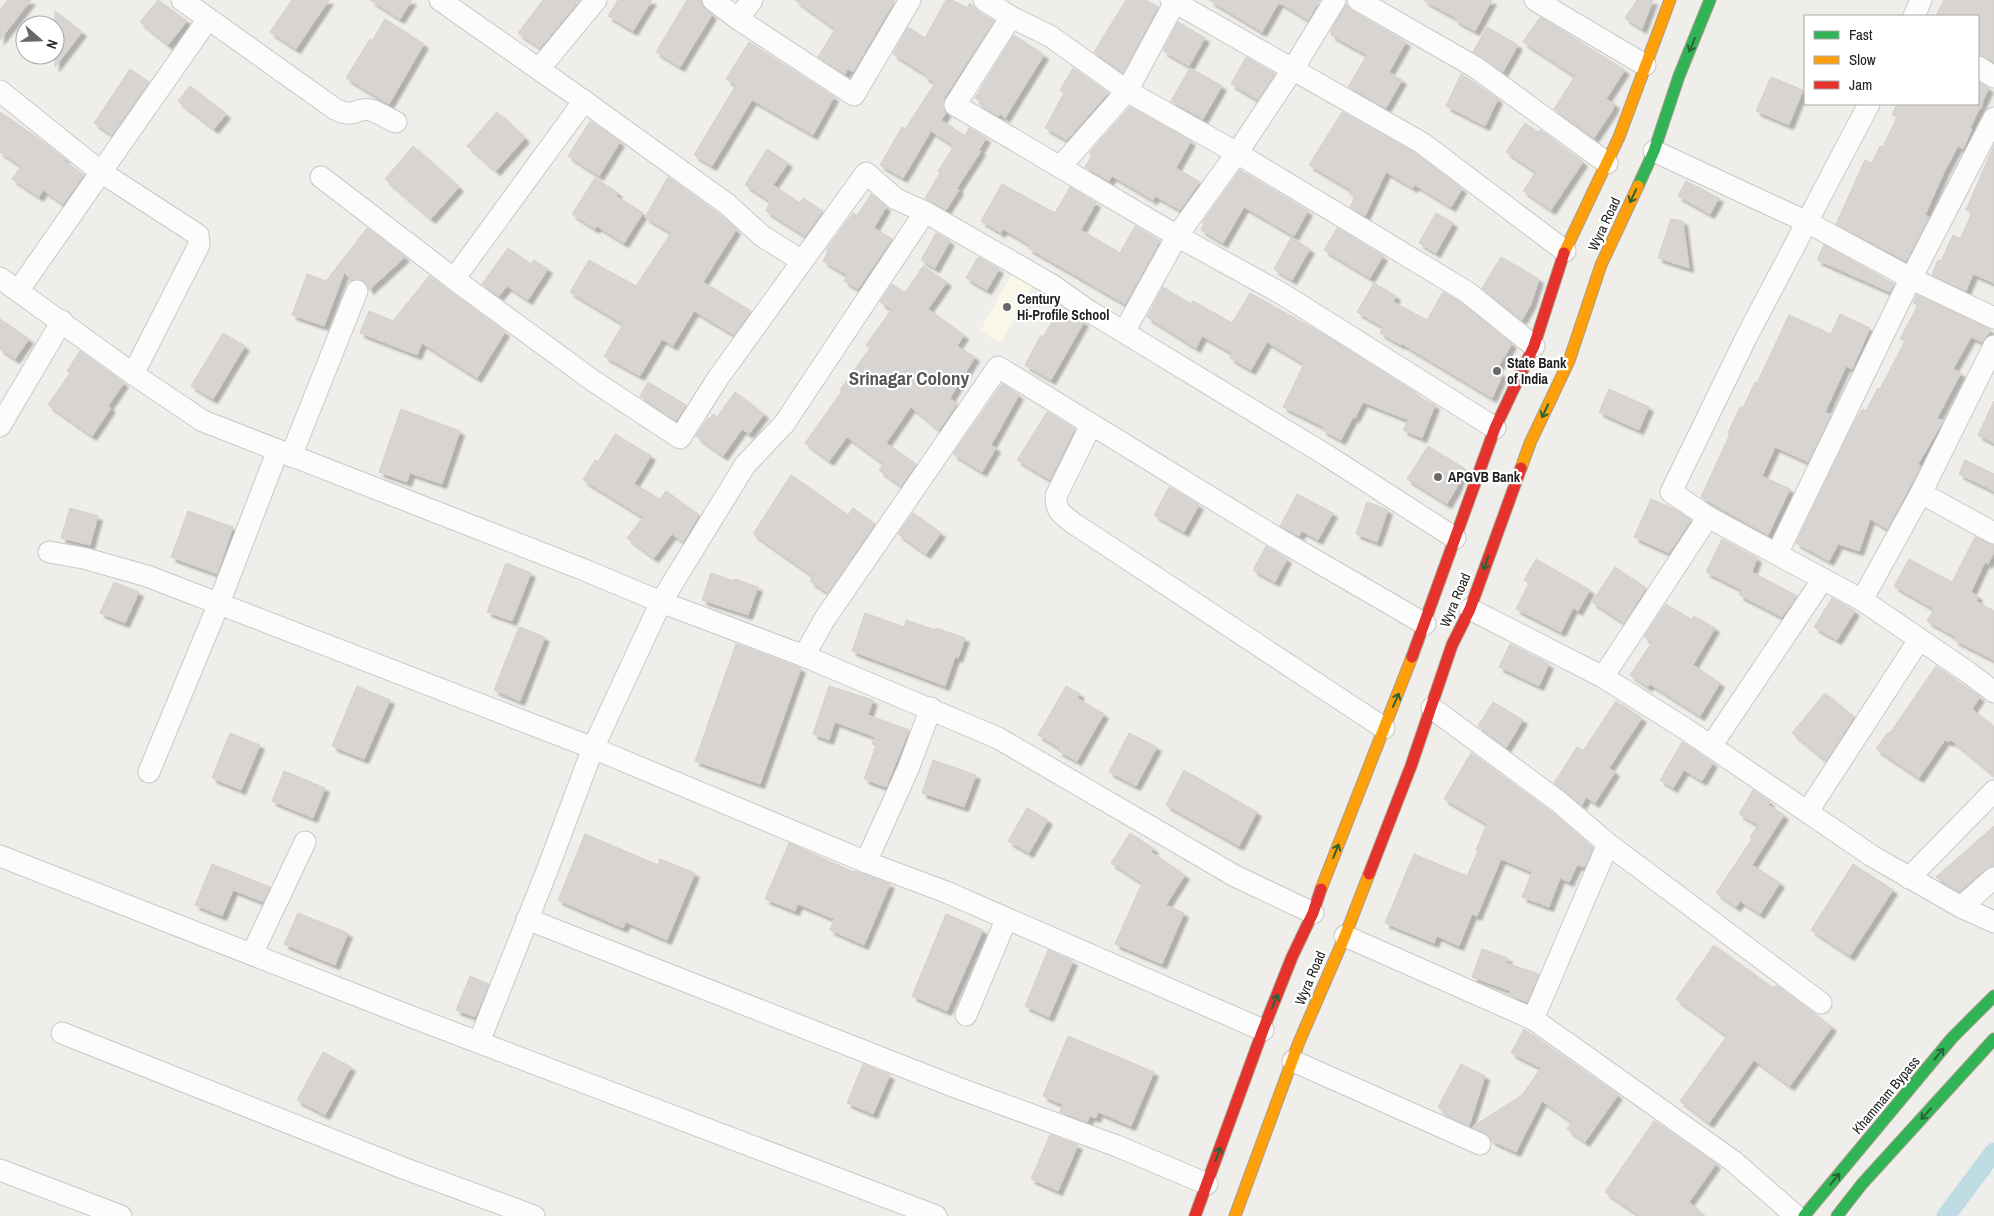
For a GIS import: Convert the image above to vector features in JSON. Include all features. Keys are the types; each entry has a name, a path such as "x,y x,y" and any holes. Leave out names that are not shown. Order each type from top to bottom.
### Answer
{"main road":[{"name":"Wyra Road","path":"1195,1216 1263,1030 1296,959 1321,888 1401,689 1454,538 1484,472 1495,428 1534,346 1565,251 1619,137 1670,0"},
{"name":"Wyra Road","path":"1236,1216 1325,972 1345,936 1432,708 1452,645 1470,609 1510,484 1570,361 1601,265 1654,151 1707,1"},
{"name":"Khammam Bypass","path":"1804,1216 1952,1038 1994,996"},
{"path":"1836,1216 1862,1184 1994,1039"}],"street":[{"path":"182,0 335,109 345,114 370,110 396,122"},
{"path":"440,0 727,204 762,236 802,261"},
{"path":"539,69 596,0"},
{"path":"713,0 738,19 854,95 910,0"},
{"path":"738,19 752,0"},
{"path":"984,0 1011,17 1050,36 1127,91 1237,153 1467,292 1534,346"},
{"path":"1124,332 1177,236 1237,153 1293,69 1335,0"},
{"path":"1358,0 1475,67 1607,163"},
{"path":"1535,0 1645,65"},
{"path":"1914,15 1921,0"},
{"path":"1060,167 1127,91 1174,1 1422,143 1565,251"},
{"path":"1011,17 954,105 1177,236 1284,295 1495,428"},
{"path":"18,291 208,19"},
{"path":"1979,68 1994,76"},
{"path":"0,91 101,172 198,235 199,245 133,374"},
{"path":"454,279 584,101"},
{"path":"1868,105 1747,336 1671,492 1708,517 1862,600 1994,692"},
{"path":"1777,554 1912,279 1994,118"},
{"path":"1654,151 1807,222 1912,279 1994,318"},
{"path":"321,177 454,279 592,380 680,438 718,378 866,174 896,199 925,212 1052,285 1124,332 1326,455 1454,538"},
{"path":"479,1042 593,748 661,602 745,465 784,424 925,212"},
{"path":"0,278 133,374 203,421 582,569 661,602 804,656 998,738 1235,876 1313,913"},
{"path":"149,772 219,603 357,291"},
{"path":"0,426 62,321"},
{"path":"1862,600 1921,493 1994,346"},
{"path":"804,656 824,620 998,367 1275,537 1425,624"},
{"path":"1091,425 1056,496 1056,507 1060,512 1073,523 1384,728"},
{"path":"1921,493 1994,533"},
{"path":"1603,677 1708,517"},
{"path":"50,552 83,558 147,576 593,748 866,862 946,892 1006,920 1032,929 1263,1030"},
{"path":"1711,746 1823,579"},
{"path":"1470,609 1603,677 1711,746 1872,856 1961,907 1994,922"},
{"path":"1808,811 1919,640"},
{"path":"866,862 908,769 930,708"},
{"path":"1432,708 1559,802 1608,844 1821,1003"},
{"path":"1909,878 1994,791"},
{"path":"252,954 306,842"},
{"path":"1533,1019 1608,844"},
{"path":"0,856 479,1042 936,1216"},
{"path":"1961,907 1994,878"},
{"path":"527,918 958,1088 1117,1146 1207,1184"},
{"path":"966,1016 1006,920"},
{"path":"1345,936 1533,1019 1733,1161 1796,1216"},
{"path":"62,1034 402,1168 534,1216"},
{"path":"1293,1061 1480,1144"},
{"path":"0,1170 121,1216"}],"shaded area":[{"name":"Century Hi-Profile School","path":"1014,270 1035,282 1001,343 980,331"}],"building":[{"path":"8,0 31,0 19,15 15,15 15,21 0,40 0,10"},
{"path":"158,0 187,21 168,45 140,22"},
{"path":"292,0 329,0 296,49 270,32"},
{"path":"370,0 412,0 400,19"},
{"path":"543,0 580,0 540,48 518,33"},
{"path":"618,0 652,0 633,31 608,16"},
{"path":"687,0 701,0 702,5 712,15 680,67 656,52"},
{"path":"795,0 895,0 853,72 848,69 845,74 818,57 835,29"},
{"path":"946,0 952,0 967,8 970,3 977,11 994,21 944,98 943,104 946,113 941,120 965,136 969,128 986,138 979,150 981,151 957,188 959,190 946,210 925,198 940,173 938,171 954,146 931,131 903,178 880,165 902,127 905,129 935,83 924,76 925,74 893,54 908,27 925,38"},
{"path":"1126,0 1146,0 1158,7 1123,73 1094,52"},
{"path":"1209,0 1320,0 1308,20 1279,2 1262,32"},
{"path":"1423,0 1492,0 1475,31"},
{"path":"1637,0 1653,0 1642,29 1625,18"},
{"path":"1944,0 1994,0 1994,62 1979,55 1979,15 1936,15"},
{"path":"1346,4 1352,11 1406,42 1389,72 1402,80 1386,108 1348,87 1367,55 1331,35 1332,33 1330,32"},
{"path":"1540,17 1625,70 1606,99 1615,104 1594,138 1554,109 1575,76 1523,42"},
{"path":"65,19 82,32 65,54"},
{"path":"385,19 424,44 389,104 346,78"},
{"path":"1178,22 1205,38 1189,66 1163,51"},
{"path":"1487,27 1518,45 1503,72 1473,52"},
{"path":"1014,35 1044,55 1005,118 982,107 984,104 975,98"},
{"path":"749,42 834,97 813,135 752,100 712,166 694,155 736,85 726,79"},
{"path":"1246,57 1275,74 1258,100 1231,84"},
{"path":"1073,68 1108,93 1067,140 1045,128 1064,93 1060,90"},
{"path":"1190,68 1222,86 1203,119 1171,101"},
{"path":"130,69 149,82 112,135 94,123"},
{"path":"1461,74 1498,99 1485,126 1446,106"},
{"path":"1771,77 1803,90 1789,125 1756,111"},
{"path":"1979,83 1989,88 1970,128 1972,129 1963,149 1958,146 1945,170 1925,215 1929,217 1906,261 1836,224 1865,160 1872,163 1880,146 1883,147 1897,117 1892,115 1897,105 1979,105"},
{"path":"190,86 226,114 214,129 178,101"},
{"path":"1130,107 1191,141 1176,168 1200,182 1180,210 1155,196 1153,200 1112,176 1109,181 1085,167 1092,155 1089,153"},
{"path":"0,112 39,139 65,159 64,161 84,175 63,204 43,190 39,197 12,179 21,166 0,152"},
{"path":"497,112 525,138 496,171 467,146"},
{"path":"1342,112 1415,153 1462,189 1451,207 1415,185 1413,188 1386,172 1365,216 1350,207 1355,197 1349,194 1351,190 1309,165"},
{"path":"590,121 620,142 599,176 568,156"},
{"path":"1525,123 1538,132 1540,130 1583,162 1551,210 1523,191 1536,172 1506,152"},
{"path":"1994,145 1994,283 1973,274 1966,291 1932,275 1938,260 1941,261 1953,235 1960,239 1972,213 1966,210"},
{"path":"413,146 459,187 431,219 385,179"},
{"path":"767,149 788,163 773,185 800,203 803,198 823,211 805,236 766,211 770,201 745,185"},
{"path":"1240,170 1308,211 1294,236 1244,207 1223,243 1201,230 1204,224 1202,223"},
{"path":"668,177 719,214 736,230 703,282 751,311 734,335 694,311 673,346 662,339 640,376 604,356 623,324 570,292 589,260 636,286 671,233 645,217"},
{"path":"595,178 618,193 616,196 643,213 624,243 597,226 595,229 572,214"},
{"path":"1686,181 1719,198 1710,214 1678,196"},
{"path":"1002,184 1055,213 1070,187 1096,203 1081,230 1120,253 1135,226 1160,241 1125,304 1028,248 1030,245 1003,229 1001,233 981,221"},
{"path":"871,194 886,207 874,228 892,239 858,289 844,281 847,275 823,261 828,251 826,250 853,213 857,216"},
{"path":"1436,213 1453,223 1436,253 1419,243"},
{"path":"1671,219 1683,221 1689,268 1658,258"},
{"path":"367,228 405,257 369,290 367,284 362,280 352,280 344,273 324,326 292,315 307,274 326,281"},
{"path":"1337,228 1383,256 1370,278 1324,250"},
{"path":"936,233 950,241 935,268 921,260"},
{"path":"1291,238 1310,249 1292,280 1274,269"},
{"path":"1824,245 1894,284 1890,292 1817,260"},
{"path":"508,248 531,264 534,260 548,269 528,300 507,286 499,296 482,284"},
{"path":"978,257 999,269 987,290 966,278"},
{"path":"1501,257 1539,279 1531,304 1522,320 1482,288"},
{"path":"923,266 947,282 928,309 964,335 957,346 975,357 950,398 957,404 939,430 911,407 886,443 916,464 901,486 879,470 884,464 847,437 829,461 805,443 870,348 866,345 892,309 880,302 892,284 905,293"},
{"path":"429,276 505,332 477,378 422,343 417,355 360,333 369,311 393,321"},
{"path":"1374,283 1396,296 1393,302 1427,320 1443,292 1460,302 1512,344 1496,370 1503,374 1492,398 1402,344 1380,333 1383,327 1357,312"},
{"path":"1163,287 1191,304 1193,301 1232,323 1250,293 1323,334 1416,393 1415,395 1435,405 1422,438 1403,430 1408,420 1363,402 1341,440 1322,430 1324,427 1283,407 1304,364 1267,342 1251,370 1230,358 1232,353 1202,336 1196,348 1147,317"},
{"path":"1917,295 1991,330 1982,342 1971,337 1953,369 1961,373 1937,418 1943,421 1918,464 1921,466 1887,529 1870,519 1859,551 1838,544 1829,561 1796,543 1853,425 1862,409 1866,411 1878,388 1880,389 1905,341 1900,339 1918,305 1913,303"},
{"path":"1061,307 1084,322 1051,380 1025,365 1041,335 1043,337"},
{"path":"1840,314 1870,328 1852,369 1846,366 1825,412 1831,415 1808,462 1775,447 1762,476 1790,489 1768,535 1701,497 1730,434 1728,433 1740,407 1743,408 1755,382 1757,383 1789,315 1831,334"},
{"path":"0,319 29,339 15,359 0,349"},
{"path":"223,333 245,346 213,399 191,386"},
{"path":"80,351 124,383 108,406 111,408 92,436 48,405 70,373 67,371"},
{"path":"648,382 686,405 676,421 640,396"},
{"path":"1002,384 1019,395 991,445 996,448 982,472 953,454"},
{"path":"1609,389 1649,407 1639,430 1599,412"},
{"path":"735,392 764,414 749,434 742,429 723,456 696,436 708,418 710,419 713,414 717,417"},
{"path":"1994,401 1994,443 1978,435"},
{"path":"401,409 460,431 442,484 410,473 407,482 379,472"},
{"path":"1047,412 1075,429 1050,480 1017,460"},
{"path":"615,434 651,456 634,484 660,499 666,491 699,515 683,542 672,534 654,558 627,538 643,517 583,480 595,460 598,462"},
{"path":"1428,446 1464,468 1456,489 1447,504 1407,479"},
{"path":"1965,460 1994,474 1994,491 1959,474"},
{"path":"791,475 848,515 853,508 875,524 828,593 810,581 813,576 753,534"},
{"path":"1169,487 1199,505 1184,532 1154,515"},
{"path":"1297,494 1333,513 1318,540 1302,531 1299,536 1280,526"},
{"path":"1651,499 1674,509 1691,520 1669,553 1634,537"},
{"path":"1367,502 1388,510 1377,542 1356,534"},
{"path":"70,508 98,516 90,545 61,538"},
{"path":"188,511 233,527 217,574 171,557"},
{"path":"913,513 941,533 926,554 898,534"},
{"path":"1975,537 1994,545 1994,552 1988,564 1985,562 1971,592 1978,596 1976,601 1994,611 1994,660 1954,640 1956,637 1927,621 1934,609 1894,586 1909,559 1952,582"},
{"path":"1722,539 1757,558 1752,572 1797,596 1782,617 1739,595 1742,590 1706,572"},
{"path":"1266,546 1287,559 1275,582 1253,570"},
{"path":"1536,559 1590,590 1578,611 1573,608 1561,632 1516,609 1529,583 1524,580"},
{"path":"506,563 531,573 512,621 487,612"},
{"path":"1615,567 1646,588 1624,623 1592,602"},
{"path":"711,573 758,587 748,615 702,600"},
{"path":"114,582 139,592 125,623 100,613"},
{"path":"1832,598 1855,611 1837,640 1814,627"},
{"path":"1666,604 1692,620 1694,616 1715,628 1693,665 1720,683 1700,716 1650,684 1648,687 1630,675 1652,642 1644,637"},
{"path":"865,613 904,627 906,620 965,638 958,658 955,657 945,686 852,651"},
{"path":"519,627 545,637 520,701 494,690"},
{"path":"736,644 801,668 760,784 695,761"},
{"path":"1510,644 1549,664 1539,686 1499,667"},
{"path":"1936,666 1980,697 1972,709 1994,727 1994,775 1951,740 1949,742 1945,740 1919,778 1876,749 1888,732 1890,733"},
{"path":"357,686 390,700 364,759 332,746"},
{"path":"829,686 873,700 868,715 909,730 886,787 864,779 876,746 872,744 875,737 835,722 829,740 813,734"},
{"path":"1066,686 1080,694 1077,698 1104,714 1077,761 1058,751 1060,748 1038,735"},
{"path":"1825,693 1854,717 1826,761 1792,733"},
{"path":"1616,701 1642,718 1609,768 1615,772 1595,803 1586,797 1582,805 1554,783 1577,747 1583,751"},
{"path":"1493,702 1523,720 1506,748 1478,726"},
{"path":"230,733 260,745 241,790 212,778"},
{"path":"1129,733 1157,747 1136,786 1109,772"},
{"path":"1682,742 1713,763 1702,781 1684,770 1673,788 1660,780"},
{"path":"1471,753 1551,812 1593,848 1585,867 1577,865 1569,882 1560,878 1549,907 1522,897 1532,872 1501,859 1477,916 1472,914 1459,946 1437,936 1434,943 1385,923 1414,854 1467,876 1487,824 1444,799"},
{"path":"933,760 976,775 964,807 922,793"},
{"path":"1184,770 1257,812 1239,846 1166,805"},
{"path":"284,771 325,788 313,818 272,801"},
{"path":"1753,790 1770,802 1768,805 1784,815 1752,865 1780,883 1760,914 1740,901 1736,907 1716,893 1752,839 1750,837 1758,825 1739,814"},
{"path":"1027,808 1048,820 1029,853 1008,841"},
{"path":"1994,826 1994,866 1986,869 1959,892 1936,877"},
{"path":"1130,833 1154,849 1151,852 1185,875 1166,905 1184,913 1162,964 1115,944 1142,883 1111,863"},
{"path":"585,834 658,865 660,859 695,873 667,940 626,922 623,928 558,900"},
{"path":"789,843 854,872 890,884 864,945 830,930 834,919 798,904 795,911 765,899"},
{"path":"212,864 270,887 263,902 233,890 222,916 195,905"},
{"path":"1853,864 1893,890 1850,956 1811,930"},
{"path":"298,913 348,933 335,965 284,944"},
{"path":"946,914 983,930 947,1011 912,996"},
{"path":"1714,945 1773,988 1776,985 1832,1027 1790,1086 1754,1060 1709,1123 1680,1101 1727,1036 1676,999"},
{"path":"1482,949 1508,958 1506,963 1539,974 1527,1002 1509,995 1511,991 1472,977"},
{"path":"1048,950 1073,961 1049,1017 1025,1006"},
{"path":"470,976 489,984 475,1017 456,1010"},
{"path":"1524,1029 1618,1095 1585,1142 1567,1129 1572,1122 1542,1101 1516,1152 1492,1141 1485,1133 1472,1127 1522,1095 1541,1068 1511,1053"},
{"path":"1068,1036 1154,1072 1131,1126 1098,1112 1096,1118 1090,1116 1087,1122 1060,1112 1063,1105 1043,1096"},
{"path":"323,1052 351,1067 325,1115 297,1100"},
{"path":"863,1064 890,1075 873,1114 847,1103"},
{"path":"1461,1064 1485,1076 1469,1126 1452,1118 1438,1107"},
{"path":"1654,1121 1716,1164 1689,1202 1704,1216 1640,1216 1605,1192"},
{"path":"1050,1135 1078,1145 1058,1191 1031,1179"}],"waterway":[{"path":"1946,1216 1994,1152"}],"traffic: fast":[{"path":"1638,186 1654,151 1679,76 1710,0"},
{"path":"1804,1216 1952,1038 1994,996"},
{"path":"1837,1216 1862,1184 1994,1039"}],"traffic: slow":[{"path":"1564,253 1619,137 1670,0"},
{"path":"1521,468 1530,443 1569,361 1601,265 1638,186"},
{"path":"1321,889 1412,657"},
{"path":"1235,1216 1299,1042 1345,936 1369,874"}],"traffic: jam":[{"path":"1412,657 1495,428 1534,346 1564,253"},
{"path":"1369,874 1411,766 1452,645 1470,609 1521,468"},
{"path":"1195,1216 1263,1030 1292,957 1313,913 1321,889"}],"place":[{"name":"Century Hi-Profile School","path":"1007,307"},
{"name":"State Bank of India","path":"1497,371"},
{"name":"APGVB Bank","path":"1438,477"}],"district":[{"name":"Srinagar Colony","path":"909,378"}]}
